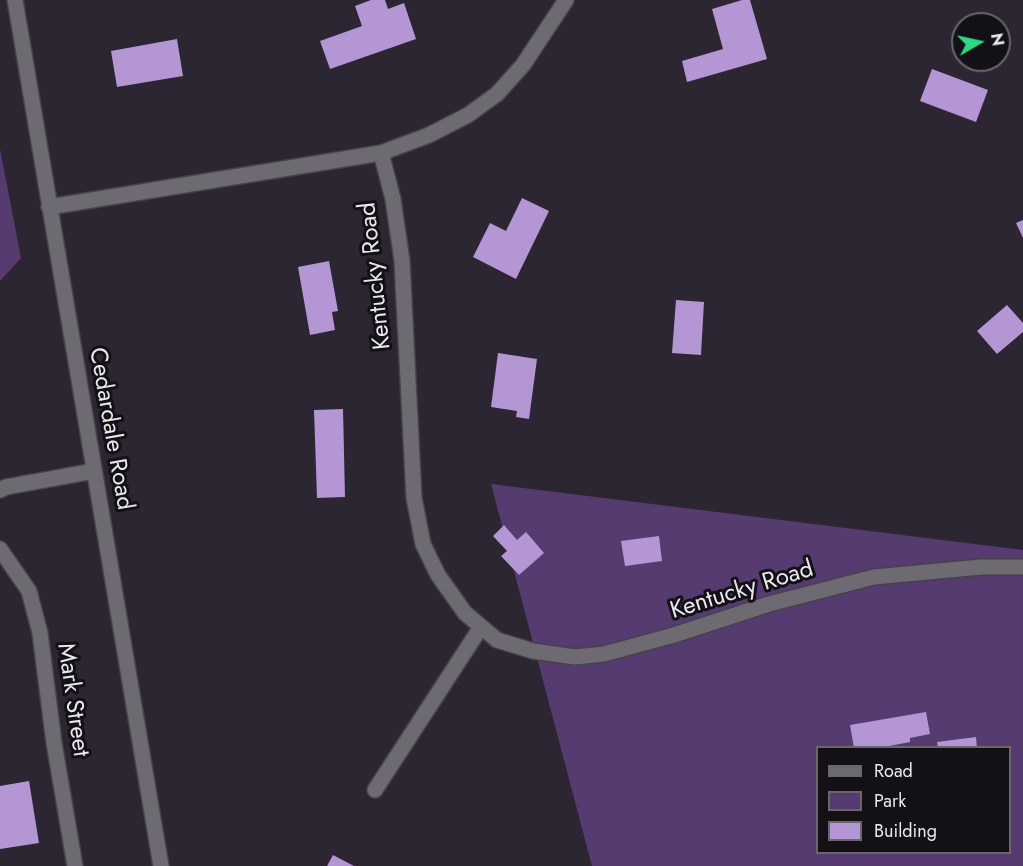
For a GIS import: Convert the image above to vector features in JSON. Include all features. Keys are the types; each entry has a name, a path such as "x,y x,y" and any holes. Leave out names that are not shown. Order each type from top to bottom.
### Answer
{"street":[{"name":"Cedardale Road","path":"15,0 161,866"},
{"path":"49,207 381,153 429,135 468,115 497,94 523,65 566,0"},
{"name":"Kentucky Road","path":"381,153 393,199 402,261 414,498 423,544 438,575 465,613 497,640 533,651 574,657 604,654 674,635 769,604 874,577 981,567 1023,567"},
{"path":"0,490 94,471"},
{"name":"Mark Street","path":"0,549 29,591 40,633 54,743 75,866"},
{"path":"375,790 481,627"}],"green space":[{"path":"0,149 21,258 0,281"},
{"path":"491,484 1023,550 1023,866 592,866"}],"building":[{"path":"371,0 385,0 388,9 404,3 416,39 330,69 320,41 362,26 355,6"},
{"path":"742,0 750,0 767,59 687,82 682,61 723,49 712,9"},
{"path":"177,39 183,76 117,87 111,51"},
{"path":"932,69 988,90 976,122 920,101"},
{"path":"522,198 549,211 516,279 473,257 490,223 506,231"},
{"path":"1023,220 1023,238 1016,223"},
{"path":"329,261 338,311 332,312 335,330 310,335 298,267"},
{"path":"676,300 704,302 701,355 672,353"},
{"path":"1007,305 1023,323 1023,332 997,354 977,331"},
{"path":"498,353 537,359 529,419 516,417 517,411 491,407"},
{"path":"343,409 345,497 317,498 314,410"},
{"path":"504,525 517,540 526,532 544,553 519,575 501,556 507,551 493,536"},
{"path":"659,536 662,561 625,566 621,541"},
{"path":"926,712 930,734 910,738 910,742 889,746 854,746 850,725"},
{"path":"976,737 977,746 938,746 937,742"},
{"path":"29,781 39,843 0,849 0,786"},
{"path":"333,855 354,866 327,866"}]}
